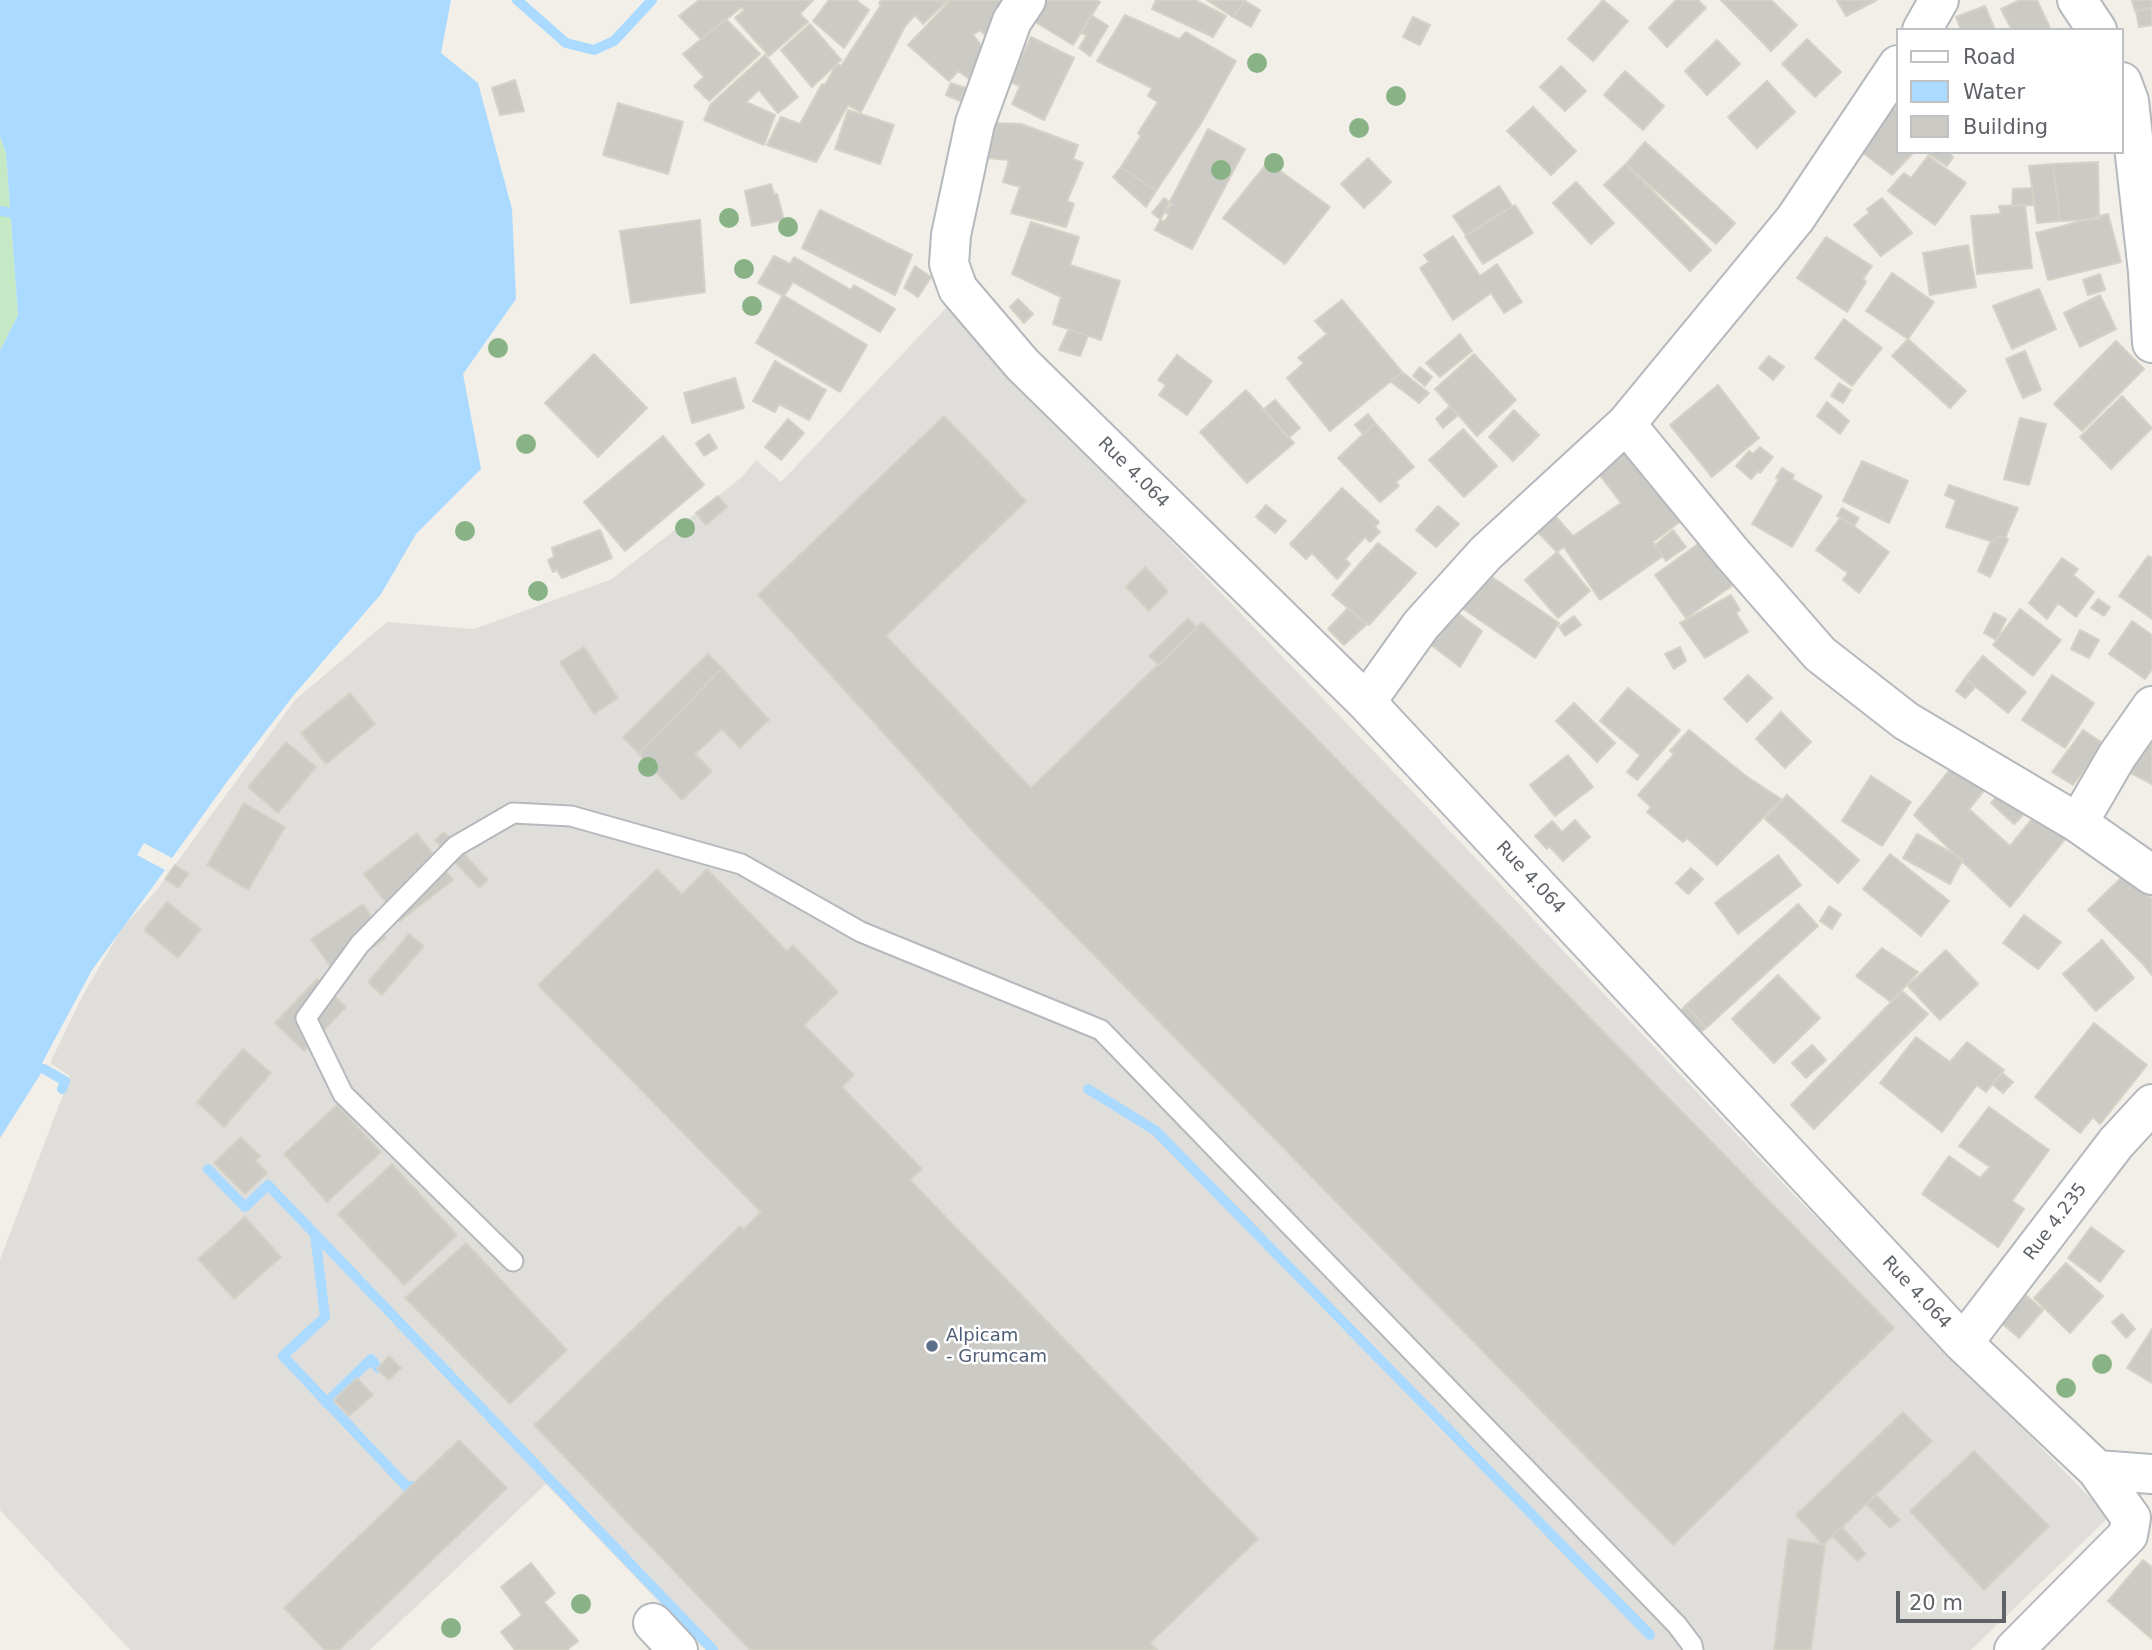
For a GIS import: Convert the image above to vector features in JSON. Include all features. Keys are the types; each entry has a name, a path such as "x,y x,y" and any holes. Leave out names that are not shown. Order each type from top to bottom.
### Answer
{"street":[{"name":"Rue 4.064","path":"1026,0 1012,21 975,123 951,235 949,264 958,289 1022,364 1366,702 1963,1343 2097,1470 2131,1518 2128,1535 2014,1650"},
{"path":"1923,28 1939,0"},
{"path":"2077,0 2096,28"},
{"path":"1366,702 1421,625 1486,553 1626,424 1795,219 1896,68"},
{"path":"2124,90 2130,114 2148,272 2152,343"},
{"path":"1626,424 1731,552 1820,654 1906,721 2078,823 2152,875"},
{"path":"2078,823 2152,706"},
{"name":"Rue 4.235","path":"1963,1343 2116,1143 2152,1104"},
{"path":"2097,1470 2152,1474"}],"lane":[{"path":"513,1261 343,1094 306,1018 360,944 456,846 513,813 571,816 741,864 861,932 1101,1030 1677,1625 1693,1650"}],"shaded area":[{"path":"946,308 1413,792 1798,1199 2109,1517 1971,1650 705,1650 546,1484 370,1650 130,1650 0,1510 0,1260 70,1076 50,1063 83,995 122,928 156,891 295,700 387,622 474,629 612,579 742,477 756,460 781,482"}],"green space":[{"path":"0,136 6,153 18,315 0,351"}],"water":[{"path":"0,0 451,0 441,53 478,83 512,209 516,299 463,374 481,469 416,534 381,594 293,696 172,858 144,843 137,855 165,870 92,970 42,1063 45,1067 0,1138 0,351 18,315 6,153 0,136"}],"building":[{"path":"699,0 813,0 800,14 808,22 769,56 735,18 744,10 742,7 701,39 679,16"},
{"path":"829,0 856,0 869,10 844,48 813,21"},
{"path":"882,0 947,1 923,24 915,15 905,26 861,112 848,105 816,162 767,145 781,117 800,124 822,84 825,85 837,64 841,66"},
{"path":"947,0 1001,0 1008,8 995,30 985,35 980,30 973,35 981,45 982,65 972,81 958,71 949,81 908,45 949,2"},
{"path":"1034,0 1100,2 1073,45 1024,15"},
{"path":"1156,0 1195,0 1226,16 1213,37 1152,9"},
{"path":"1207,0 1246,0 1233,17"},
{"path":"1603,0 1628,21 1593,61 1568,39"},
{"path":"1676,0 1698,0 1706,8 1667,47 1649,28"},
{"path":"1721,0 1771,0 1797,25 1771,51"},
{"path":"1837,0 1877,0 1846,16"},
{"path":"2020,0 2037,0 2050,28 2011,28 2001,9"},
{"path":"2132,0 2152,0 2152,8 2135,11"},
{"path":"1245,1 1260,10 1251,27 1233,17"},
{"path":"1985,6 1994,28 1960,28 1956,17"},
{"path":"2152,8 2152,25 2139,27 2136,10"},
{"path":"1091,15 1108,26 1090,56 1079,48 1087,35 1081,33"},
{"path":"1125,15 1179,39 1186,32 1236,61 1200,125 1156,191 1121,167 1158,102 1148,96 1152,88 1097,61"},
{"path":"1413,17 1430,25 1420,45 1403,37"},
{"path":"726,19 760,54 709,101 694,86 704,77 683,54"},
{"path":"810,24 841,60 812,87 781,50"},
{"path":"1031,37 1074,58 1044,120 1012,104 1020,86 1010,82"},
{"path":"1807,39 1841,72 1815,97 1782,64"},
{"path":"1717,40 1740,64 1707,95 1685,71"},
{"path":"765,55 798,97 778,113 759,90 746,102 775,115 764,145 704,120 711,104"},
{"path":"1561,66 1586,91 1565,111 1540,87"},
{"path":"1625,71 1664,106 1643,130 1604,95"},
{"path":"515,80 524,111 500,115 492,88"},
{"path":"1767,81 1795,112 1757,148 1728,117"},
{"path":"951,83 966,88 960,101 946,95"},
{"path":"618,103 683,122 668,174 603,155"},
{"path":"1890,103 1896,110 1896,154 1912,154 1892,175 1853,145"},
{"path":"1533,107 1576,151 1551,175 1507,131"},
{"path":"848,110 894,125 880,164 835,149"},
{"path":"993,123 1021,124 1078,145 1073,159 1083,163 1067,201 1074,204 1066,227 1011,213 1020,187 1003,182 1009,160 987,158"},
{"path":"1208,129 1245,149 1192,249 1155,230"},
{"path":"1645,142 1735,223 1716,244 1626,164"},
{"path":"1929,154 1950,154 1953,157 1947,166"},
{"path":"1928,156 1966,183 1935,225 1888,191 1904,173 1911,178"},
{"path":"1368,158 1391,182 1364,208 1341,184"},
{"path":"1268,162 1330,207 1285,264 1223,218"},
{"path":"2098,162 2099,219 2060,221 2053,164"},
{"path":"1626,164 1711,250 1690,271 1604,185"},
{"path":"2053,164 2060,221 2037,223 2029,166"},
{"path":"1121,167 1156,191 1146,207 1113,177"},
{"path":"1576,182 1614,223 1591,244 1553,203"},
{"path":"771,184 774,194 777,194 784,220 752,226 745,191"},
{"path":"1499,186 1512,206 1466,235 1453,216"},
{"path":"2032,188 2034,205 2012,206 2013,189"},
{"path":"1164,198 1172,204 1165,212 1169,215 1164,222 1152,213"},
{"path":"1882,198 1912,233 1881,256 1854,225 1869,213 1867,209"},
{"path":"1515,205 1533,233 1483,264 1465,236"},
{"path":"2025,205 2032,268 1977,274 1971,216 2001,214 1999,206"},
{"path":"820,210 912,255 895,295 802,248"},
{"path":"2108,214 2121,262 2048,280 2036,233"},
{"path":"700,220 705,292 631,303 620,231"},
{"path":"1031,222 1079,237 1070,265 1120,281 1101,340 1053,324 1061,297 1012,274"},
{"path":"1453,236 1480,276 1497,264 1522,302 1504,313 1491,293 1453,320 1420,268 1429,262 1424,255"},
{"path":"1826,237 1872,266 1863,279 1866,282 1847,312 1797,278"},
{"path":"1968,245 1976,287 1930,295 1923,253"},
{"path":"774,256 790,264 794,257 851,290 854,285 895,309 880,332 793,282 784,296 758,283"},
{"path":"915,266 931,277 918,297 904,288"},
{"path":"1892,273 1934,302 1908,339 1866,311"},
{"path":"2100,274 2105,290 2088,295 2083,280"},
{"path":"2039,289 2056,329 2012,349 1993,306"},
{"path":"783,295 867,345 840,392 756,343"},
{"path":"2100,295 2116,329 2080,347 2064,313"},
{"path":"1018,299 1033,314 1024,323 1010,307"},
{"path":"1342,300 1402,372 1330,431 1287,378 1304,363 1298,358 1327,334 1315,321"},
{"path":"1844,319 1882,348 1852,386 1815,358"},
{"path":"1069,329 1088,336 1080,356 1059,350"},
{"path":"1460,334 1472,351 1440,377 1426,363"},
{"path":"1908,339 1966,391 1950,408 1892,356"},
{"path":"2116,341 2144,369 2082,431 2054,404"},
{"path":"2025,351 2041,390 2023,398 2006,359"},
{"path":"594,354 647,408 598,457 545,403"},
{"path":"1474,354 1516,400 1477,436 1435,389"},
{"path":"1177,355 1212,381 1187,415 1159,395 1166,385 1158,380"},
{"path":"1769,356 1784,367 1773,380 1759,368"},
{"path":"775,361 826,390 809,420 779,404 775,412 753,401"},
{"path":"1420,367 1432,377 1425,386 1413,376"},
{"path":"1402,372 1429,393 1419,403 1390,381"},
{"path":"735,378 744,408 692,423 684,393"},
{"path":"1839,383 1851,390 1843,403 1831,396"},
{"path":"1718,385 1759,438 1712,477 1670,425"},
{"path":"1246,390 1294,443 1247,483 1200,432"},
{"path":"2122,396 2152,428 2111,469 2080,437"},
{"path":"1275,400 1300,428 1288,438 1264,409"},
{"path":"1827,402 1849,421 1840,434 1817,416"},
{"path":"1450,406 1458,415 1443,428 1436,419"},
{"path":"1514,410 1539,435 1513,461 1489,437"},
{"path":"1368,414 1375,423 1363,434 1355,425"},
{"path":"944,416 1026,501 886,636 1031,788 1202,622 1894,1328 1673,1545 981,840 758,595"},
{"path":"2020,418 2046,424 2029,485 2004,479"},
{"path":"788,419 804,433 781,460 765,447"},
{"path":"1375,423 1414,467 1396,482 1399,486 1380,502 1338,458"},
{"path":"1463,429 1497,466 1464,497 1429,460"},
{"path":"709,434 717,448 704,456 696,443"},
{"path":"663,436 704,485 625,551 584,502"},
{"path":"1633,441 1690,514 1653,542 1663,556 1600,600 1564,547 1557,552 1529,523 1548,508 1573,536 1621,503 1596,470"},
{"path":"1760,447 1773,457 1760,473 1758,471 1751,479 1736,466 1749,451 1753,454"},
{"path":"1862,461 1908,481 1889,523 1843,501"},
{"path":"1782,468 1794,475 1792,479 1822,496 1792,547 1752,524 1779,479 1776,478"},
{"path":"1949,485 2018,508 2005,538 1998,536 1994,542 1946,527 1956,500 1945,495"},
{"path":"1342,488 1379,522 1375,527 1380,532 1370,542 1365,537 1345,559 1350,564 1337,579 1312,553 1306,559 1290,544"},
{"path":"718,496 727,507 706,525 696,513"},
{"path":"1266,505 1286,521 1275,533 1256,517"},
{"path":"1438,506 1459,524 1436,547 1416,530"},
{"path":"1842,508 1859,518 1854,526 1837,516"},
{"path":"1841,517 1889,552 1859,593 1843,580 1848,573 1816,550"},
{"path":"600,530 612,558 562,578 557,570 553,572 548,560 554,557 552,548"},
{"path":"1673,530 1686,547 1666,561 1655,545"},
{"path":"1998,536 2008,539 1990,577 1978,571 1991,541 1994,542"},
{"path":"1702,541 1733,585 1686,618 1655,575"},
{"path":"1378,543 1416,573 1369,625 1332,595"},
{"path":"1557,552 1590,591 1558,618 1525,580"},
{"path":"2148,556 2152,558 2152,619 2119,596"},
{"path":"2062,558 2078,569 2073,575 2094,592 2076,617 2058,603 2047,619 2029,603"},
{"path":"1145,567 1168,591 1149,611 1126,587"},
{"path":"1479,568 1559,623 1535,658 1455,603"},
{"path":"1731,595 1740,610 1736,613 1748,632 1705,658 1680,623"},
{"path":"2098,599 2110,607 2104,616 2091,608"},
{"path":"1448,606 1482,631 1460,667 1425,640"},
{"path":"1348,608 1367,624 1344,645 1328,629"},
{"path":"2020,609 2061,640 2033,676 1993,645"},
{"path":"1994,613 2006,619 1996,640 1984,633"},
{"path":"1574,616 1581,625 1565,636 1559,627"},
{"path":"1188,618 1197,628 1159,665 1149,656"},
{"path":"2132,621 2152,635 2152,669 2145,679 2109,654"},
{"path":"2080,630 2099,640 2089,658 2071,649"},
{"path":"584,647 618,698 594,714 560,662"},
{"path":"1680,647 1686,661 1674,669 1665,654"},
{"path":"708,654 722,668 639,754 623,737"},
{"path":"1983,656 2026,692 2008,713 1965,678"},
{"path":"722,668 769,720 740,748 722,729 695,754 712,771 682,800 639,754"},
{"path":"1748,675 1772,698 1747,722 1724,699"},
{"path":"2052,675 2094,703 2065,748 2022,720"},
{"path":"1965,678 1975,687 1965,698 1956,691"},
{"path":"1628,688 1680,730 1637,780 1627,772 1640,755 1600,721"},
{"path":"350,693 375,724 326,764 301,733"},
{"path":"1574,703 1615,743 1597,762 1556,721"},
{"path":"1781,712 1811,742 1785,768 1756,739"},
{"path":"1689,730 1746,776 1781,799 1717,865 1687,838 1683,842 1647,812 1651,807 1638,795 1674,754 1670,751"},
{"path":"2083,730 2104,744 2073,785 2052,772"},
{"path":"2152,739 2152,784 2129,772"},
{"path":"286,742 316,767 278,813 248,787"},
{"path":"1568,755 1593,787 1555,816 1530,785"},
{"path":"1958,759 1991,782 1969,809 2010,846 2045,803 2078,823 2010,907 1914,815"},
{"path":"1871,776 1911,802 1882,846 1842,821"},
{"path":"2010,782 2034,804 2014,824 1991,803"},
{"path":"1787,795 1859,860 1838,883 1765,819"},
{"path":"244,803 285,827 248,890 207,865"},
{"path":"1575,820 1590,837 1563,861 1535,836 1552,821 1562,832"},
{"path":"444,832 488,880 479,888 435,840"},
{"path":"417,833 453,880 400,921 364,874"},
{"path":"1917,834 1963,859 1950,884 1903,858"},
{"path":"1890,854 1949,901 1921,936 1863,889"},
{"path":"1778,855 1801,885 1738,934 1715,903"},
{"path":"175,865 189,874 178,888 165,879"},
{"path":"1691,868 1703,879 1688,894 1676,883"},
{"path":"657,869 682,894 707,869 787,951 793,945 838,992 804,1025 854,1075 842,1087 922,1169 910,1180 1258,1539 1150,1643 1157,1650 750,1650 534,1425 740,1226 744,1229 761,1212 538,985"},
{"path":"2126,873 2152,899 2152,975 2088,910"},
{"path":"167,902 201,929 178,958 144,930"},
{"path":"363,904 386,938 335,973 311,939"},
{"path":"1798,904 1818,926 1706,1028 1686,1005"},
{"path":"1829,906 1841,914 1832,929 1820,921"},
{"path":"2024,915 2061,942 2038,969 2003,943"},
{"path":"409,934 424,946 382,995 368,982"},
{"path":"2102,940 2134,978 2096,1011 2063,974"},
{"path":"1882,948 1918,972 1891,1002 1856,976"},
{"path":"1946,950 1978,984 1940,1020 1908,986"},
{"path":"1778,975 1820,1018 1774,1063 1732,1019"},
{"path":"317,979 346,1007 304,1051 275,1023"},
{"path":"1902,991 1928,1014 1814,1129 1791,1105"},
{"path":"1686,1005 1706,1028 1696,1035 1678,1014"},
{"path":"2094,1023 2147,1065 2100,1124 2093,1117 2080,1133 2035,1097"},
{"path":"1916,1037 1950,1062 1967,1042 2004,1070 1986,1092 1977,1085 1942,1132 1880,1083"},
{"path":"1812,1045 1826,1060 1806,1078 1792,1063"},
{"path":"243,1049 271,1073 224,1127 197,1102"},
{"path":"2002,1073 2013,1082 2003,1093 1992,1084"},
{"path":"337,1105 381,1152 327,1202 284,1154"},
{"path":"1989,1107 2049,1150 2012,1201 2024,1209 1998,1247 1922,1194 1949,1156 1980,1178 1990,1167 1959,1146"},
{"path":"241,1137 260,1156 255,1160 267,1173 245,1194 214,1163"},
{"path":"392,1164 457,1235 404,1285 338,1214"},
{"path":"245,1217 281,1257 234,1299 198,1259"},
{"path":"2091,1227 2124,1251 2100,1282 2068,1258"},
{"path":"466,1243 567,1350 510,1404 405,1298"},
{"path":"2066,1263 2103,1296 2070,1333 2034,1298"},
{"path":"2022,1292 2043,1310 2019,1338 1999,1321"},
{"path":"2122,1314 2135,1329 2126,1338 2112,1322"},
{"path":"2152,1329 2152,1383 2127,1368"},
{"path":"389,1356 401,1368 389,1380 377,1369"},
{"path":"357,1378 373,1395 349,1416 334,1400"},
{"path":"1903,1412 1932,1441 1823,1545 1796,1515"},
{"path":"459,1440 507,1488 339,1650 325,1650 284,1608"},
{"path":"1974,1451 2049,1526 1984,1590 1910,1511"},
{"path":"1876,1495 1900,1520 1890,1528 1866,1504"},
{"path":"1842,1527 1866,1554 1857,1561 1832,1536"},
{"path":"1788,1539 1825,1545 1811,1650 1774,1650"},
{"path":"2143,1560 2152,1567 2152,1639 2108,1601"},
{"path":"531,1563 555,1593 544,1602 578,1641 567,1650 515,1650 501,1632 522,1615 501,1587"}],"waterway":[{"path":"517,0 566,43 594,50 614,41 652,0"},
{"path":"0,211 25,215"},
{"path":"44,1069 65,1081 62,1089"},
{"path":"1088,1089 1156,1131 1650,1635"},
{"path":"208,1169 245,1207 268,1185 713,1650"},
{"path":"315,1234 325,1317 283,1356 409,1489 412,1486"},
{"path":"326,1403 371,1359 378,1368"}],"place":[{"name":"Alpicam - Grumcam","path":"932,1346"}]}
